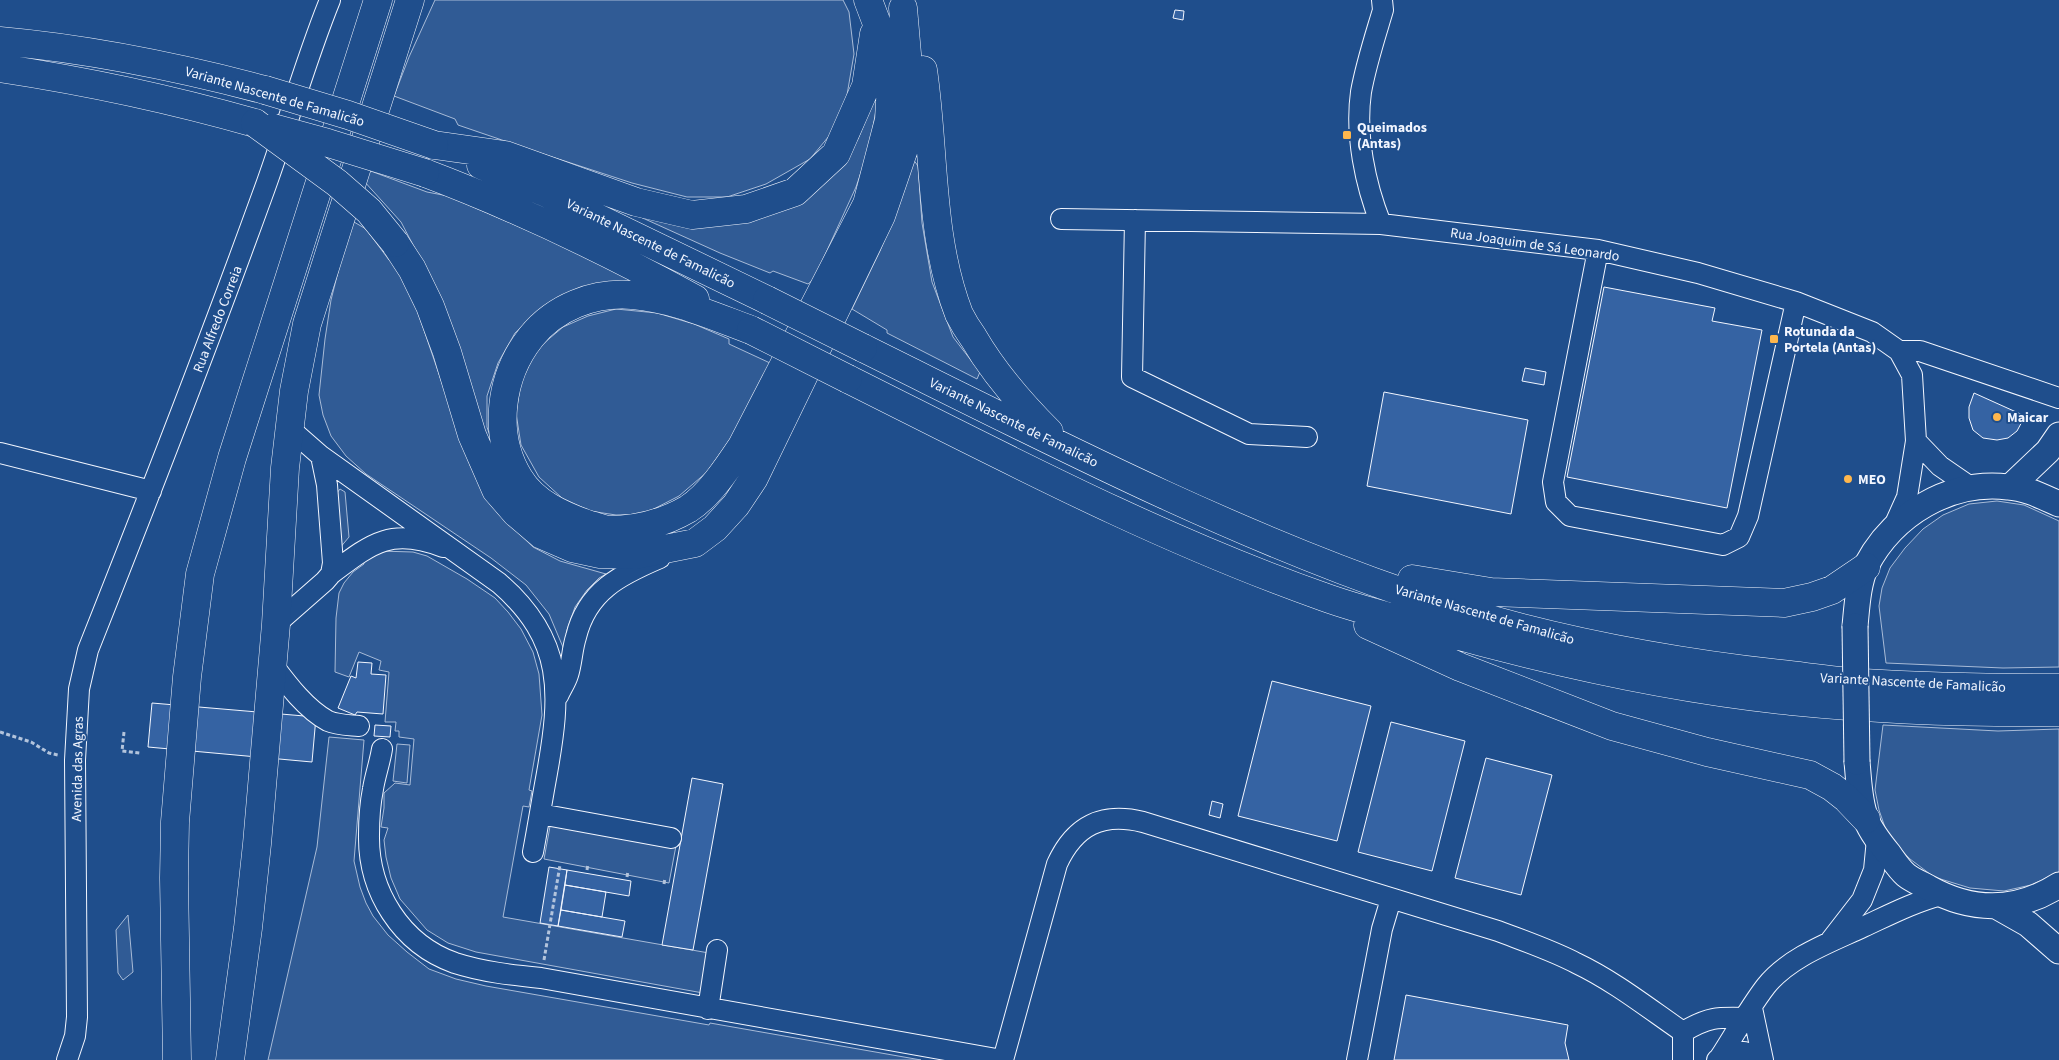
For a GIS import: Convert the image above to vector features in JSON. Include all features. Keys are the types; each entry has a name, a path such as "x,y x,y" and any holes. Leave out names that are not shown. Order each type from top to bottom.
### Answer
{"highway":[{"path":"177,1060 175,822 186,686 200,574 232,458 378,0"},
{"path":"230,1060 253,886 273,665 289,428 294,391 307,324 410,0"},
{"path":"902,4 923,70 935,203 943,262 960,316 985,358 1019,402 1064,448"},
{"path":"255,123 337,183 369,211 395,243 412,269 430,306 447,352 482,463 496,490 516,513 542,534 572,548 600,554 635,555 695,543 715,528 736,505 754,478 881,216 907,140 908,76 902,4"},
{"path":"434,145 505,155 636,202 692,215 746,209 795,192 836,154 866,86 873,47 871,9"},
{"path":"751,330 680,304 632,295 601,296 570,305 541,325 522,349 508,379 502,413 505,445 519,478 539,501 570,518 607,530 652,525 689,508 718,480 742,446 868,204 889,120 891,83 885,45 871,9"},
{"name":"Variante Nascente de Famalicão","path":"0,41 39,44 127,58 206,74 348,115 434,145 546,193 767,300 1064,448 1226,523 1405,593 1479,615 1591,644 1714,666 1860,682 1965,688 2059,688"},
{"name":"Variante Nascente de Famalicão","path":"0,68 118,89 198,107 328,143 424,173 487,197 603,250 848,380 1127,516 1251,570 1327,598 1480,642 1645,679 1789,701 1835,705 1900,709 2059,712"},
{"path":"1315,559 1452,587 1491,592 1784,603 1812,597 1832,590 1866,567"},
{"path":"1251,570 1460,667 1612,726 1707,752 1810,775 1832,787 1846,798 1871,829"}],"main road":[{"path":"2010,487 2048,451 2059,435"},
{"path":"2059,504 2039,495 2010,487 1972,488 1948,493 1928,502 1894,526 1866,567 1857,599 1855,626 1860,797 1871,829 1906,876 1941,895 1971,904 1998,907 2044,895 2059,885"},
{"path":"1998,907 2028,924 2059,951"}],"street":[{"name":"Rua Alfredo Correia","path":"151,491 271,174 315,37 330,0"},
{"path":"1381,224 1374,207 1360,136 1361,93 1383,10 1382,0"},
{"name":"Rua Joaquim de Sá Leonardo","path":"1060,220 1381,224 1598,250 1698,273 1796,302 1872,332 1899,352 1912,375 1916,441 1907,497 1894,526"},
{"path":"1135,220 1132,377 1249,434 1307,437"},
{"path":"1598,250 1552,482 1556,502 1570,516 1723,545 1739,537 1748,516 1796,302"},
{"path":"1899,352 1920,351 2059,398"},
{"path":"289,428 321,456 460,554 510,592 529,614 544,640 553,664 557,698 554,732 533,852"},
{"path":"1916,441 1940,466 1972,488"},
{"path":"0,453 151,491"},
{"path":"321,456 327,485 331,522 334,563 331,574"},
{"name":"Avenida das Agras","path":"67,1060 77,1017 75,760 79,689 88,650 151,491"},
{"path":"276,624 326,581 331,574 369,546 385,540 407,539 429,542 460,554"},
{"path":"557,698 568,677 576,636 584,613 597,594 614,580 695,543"},
{"path":"273,665 297,694 323,717 336,723 359,726"},
{"path":"382,748 372,790 369,835 375,883 390,912 418,942 453,962 501,974 541,978 1002,1060 1057,864 1064,848 1078,832 1094,823 1109,818 1126,818 1498,931 1539,946 1578,963 1683,1032"},
{"path":"540,814 672,838"},
{"path":"1829,943 1862,900 1874,870 1871,829"},
{"path":"1718,1058 1767,986 1789,966 1829,943 1920,900 1941,895"},
{"path":"1358,1060 1382,929 1391,899"},
{"path":"708,1008 716,950"},
{"path":"1683,1032 1702,1021 1749,1013"},
{"path":"1749,1013 1762,1060"},
{"path":"1683,1032 1683,1060"},
{"path":"1718,1058 1731,1052 1743,1051 1762,1060"}],"path":[{"path":"0,732 31,742 49,753 75,760"},
{"path":"124,732 122,751 140,753"},
{"path":"587,870 588,864"},
{"path":"541,978 560,865"},
{"path":"627,877 628,871"},
{"path":"664,884 665,878"}],"shaded area":[{"path":"435,0 843,0 849,12 854,54 847,95 834,130 810,159 766,184 727,197 687,197 632,183 458,125 455,119 394,96 409,57"},
{"path":"876,95 878,99 869,149 856,187 814,279 808,284 773,271 770,273 720,253 583,191 697,224 843,160 858,139"},
{"path":"913,159 918,166 922,223 932,282 953,337 980,372 977,379 887,333 887,330 852,309 880,251"},
{"path":"368,170 427,192 448,196 550,240 647,287 573,291 545,305 515,333 498,363 487,396 487,427 500,466 487,445 422,262 401,222 363,180"},
{"path":"354,222 366,229 389,260 394,258 414,301 470,465 486,497 509,524 533,547 560,561 606,574 587,590 575,607 567,630 565,652 549,614 526,585 491,558 366,474 346,456 331,436 323,415 319,395 325,339 331,300 348,232"},
{"path":"616,309 657,313 694,324 729,339 729,344 770,363 746,416 707,472 679,496 644,514 616,515 590,511 562,498 539,477 521,445 516,413 521,382 537,349 563,327 588,316"},
{"path":"340,489 345,492 349,537 339,549 333,498"},
{"path":"1997,501 2024,505 2059,521 2059,667 2003,668 1886,663 1879,606 1882,588 1890,568 1923,529 1943,515 1969,504"},
{"path":"379,551 413,552 427,556 467,579 495,598 508,612 521,629 533,652 539,674 542,715 529,790 532,791 529,807 523,806 503,917 709,953 703,993 476,952 448,943 427,930 400,899 391,878 386,857 384,840 388,828 381,827 384,793 395,783 410,785 414,739 399,737 399,731 395,731 396,722 385,722 389,672 379,670 381,661 359,652 349,677 335,672 336,618 339,593 353,572 364,564 362,557"},
{"path":"1883,725 1998,731 2059,729 2059,872 2031,885 2004,891 1970,888 1934,877 1910,859 1888,836 1879,810 1875,790"},
{"path":"329,737 364,740 354,861 366,903 373,916 388,935 429,969 456,979 486,986 921,1060 268,1060 317,847"},
{"path":"397,744 410,745 407,783 393,781"},
{"path":"551,821 678,835 669,883 544,859"},
{"path":"128,915 133,972 123,980 118,973 116,930"}],"building":[{"path":"1175,10 1184,11 1183,20 1173,18"},
{"path":"1604,287 1715,308 1712,321 1762,330 1727,508 1567,477"},
{"path":"1525,368 1546,372 1544,385 1522,381"},
{"path":"1384,392 1528,420 1511,514 1367,486"},
{"name":"Maicar","path":"1974,393 2025,416 2017,431 2008,438 1997,440 1983,438 1973,430 1969,418 1969,407"},
{"path":"358,662 372,663 371,674 386,675 383,714 357,712 355,715 338,708 351,676 356,678"},
{"path":"1272,681 1371,706 1337,841 1238,816"},
{"path":"152,703 316,717 312,762 148,747"},
{"path":"1391,722 1465,741 1432,871 1358,852"},
{"path":"375,725 391,726 390,737 374,736"},
{"path":"1486,758 1552,775 1521,895 1455,878"},
{"path":"692,778 723,784 693,950 662,945"},
{"path":"1212,801 1223,804 1220,818 1209,815"},
{"path":"549,867 567,870 558,926 540,923"},
{"path":"567,870 631,881 629,896 565,885"},
{"path":"565,885 606,892 602,917 561,910"},
{"path":"561,910 625,921 622,937 558,926"},
{"path":"1406,995 1568,1025 1565,1043 1569,1060 1394,1060"}],"place":[{"name":"Queimados (Antas)","path":"1347,135"},
{"name":"Rotunda da Portela (Antas)","path":"1774,339"},
{"name":"Maicar","path":"1997,417"},
{"name":"MEO","path":"1848,479"}]}
